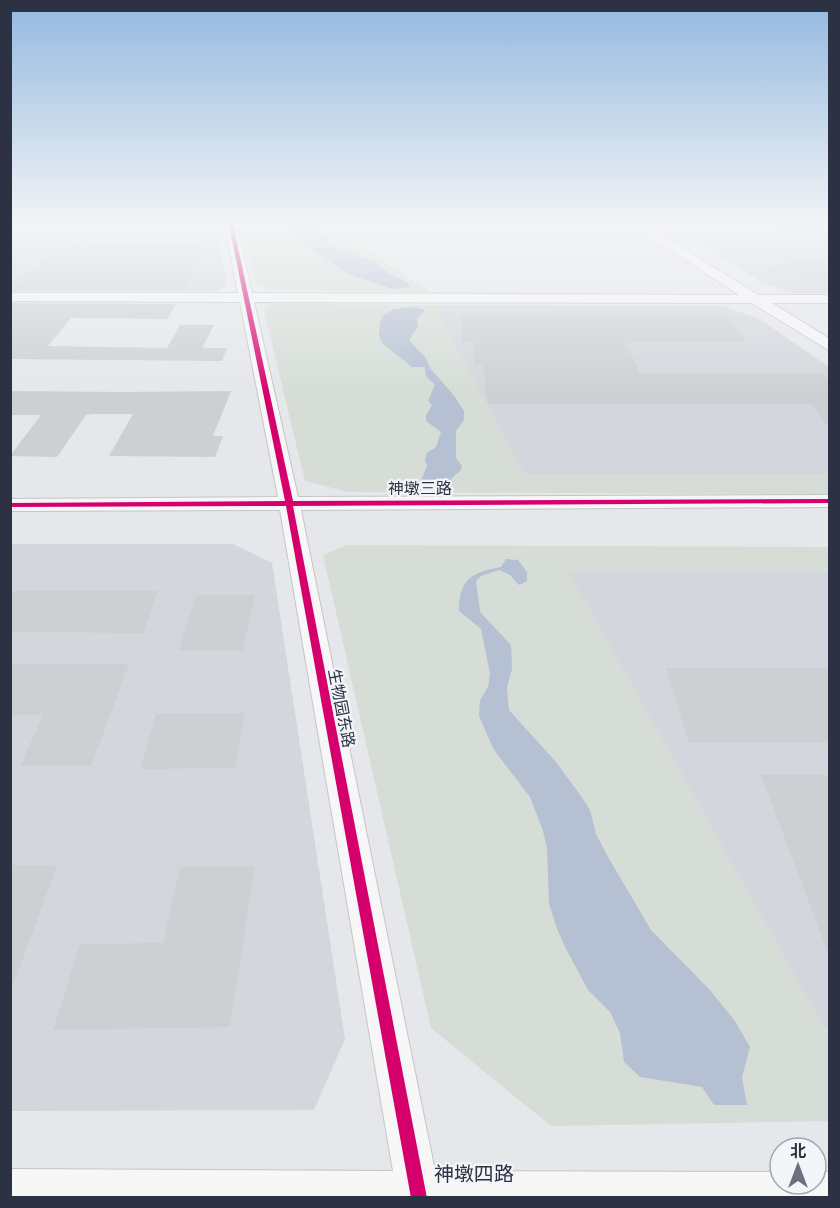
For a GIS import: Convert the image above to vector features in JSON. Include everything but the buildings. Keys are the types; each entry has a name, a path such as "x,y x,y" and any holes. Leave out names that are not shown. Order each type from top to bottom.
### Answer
{"street":[{"name":"生物园东路","path":"244,281 290,511 419,1195"},
{"path":"731,281 830,337"},
{"path":"734,281 830,346"},
{"path":"10,297 830,299"},
{"name":"神墩三路","path":"10,520 290,511 830,501"},
{"name":"神墩三路","path":"10,505 830,518"},
{"name":"神墩四路","path":"10,1191 419,1195 830,1194"}],"shaded area":[{"path":"11,281 226,281 227,286 217,291 11,291"},
{"path":"415,281 431,292 271,290 256,282"},
{"path":"829,281 829,293 794,293 762,282"},
{"path":"268,305 442,305 438,313 524,474 829,474 829,494 349,492 305,481 264,310"},
{"path":"442,305 722,306 758,318 829,367 829,474 524,474 438,313"},
{"path":"10,544 233,544 272,563 345,1039 314,1110 11,1111"},
{"path":"347,545 829,547 829,571 568,571 829,1033 829,1121 551,1126 431,1028 323,555"},
{"path":"567,570 829,571 829,1033 823,1026"}],"water":[{"path":"370,281 405,281 410,287 393,289"},
{"path":"411,307 424,309 424,312 417,318 418,327 409,340 425,357 430,368 464,411 464,420 456,431 456,458 462,466 461,470 451,479 454,482 445,486 433,486 421,481 427,466 425,460 427,453 436,447 441,432 426,421 432,405 428,401 435,385 426,376 425,367 412,367 382,343 379,336 380,322 384,315 394,309"},
{"path":"506,559 518,560 527,572 527,581 519,585 510,575 499,570 481,576 476,581 480,612 511,645 512,669 507,688 509,710 556,762 581,796 590,810 596,834 608,857 651,930 709,989 735,1021 750,1047 742,1077 747,1105 714,1105 702,1087 640,1077 624,1062 620,1033 610,1012 588,990 557,929 549,903 547,848 543,831 530,797 494,750 479,716 480,700 488,687 490,674 481,629 459,611 461,592 469,579 482,572 501,567"}],"cycle path":[{"path":"243,281 289,503 419,1198"},
{"path":"10,505 830,501"}]}
